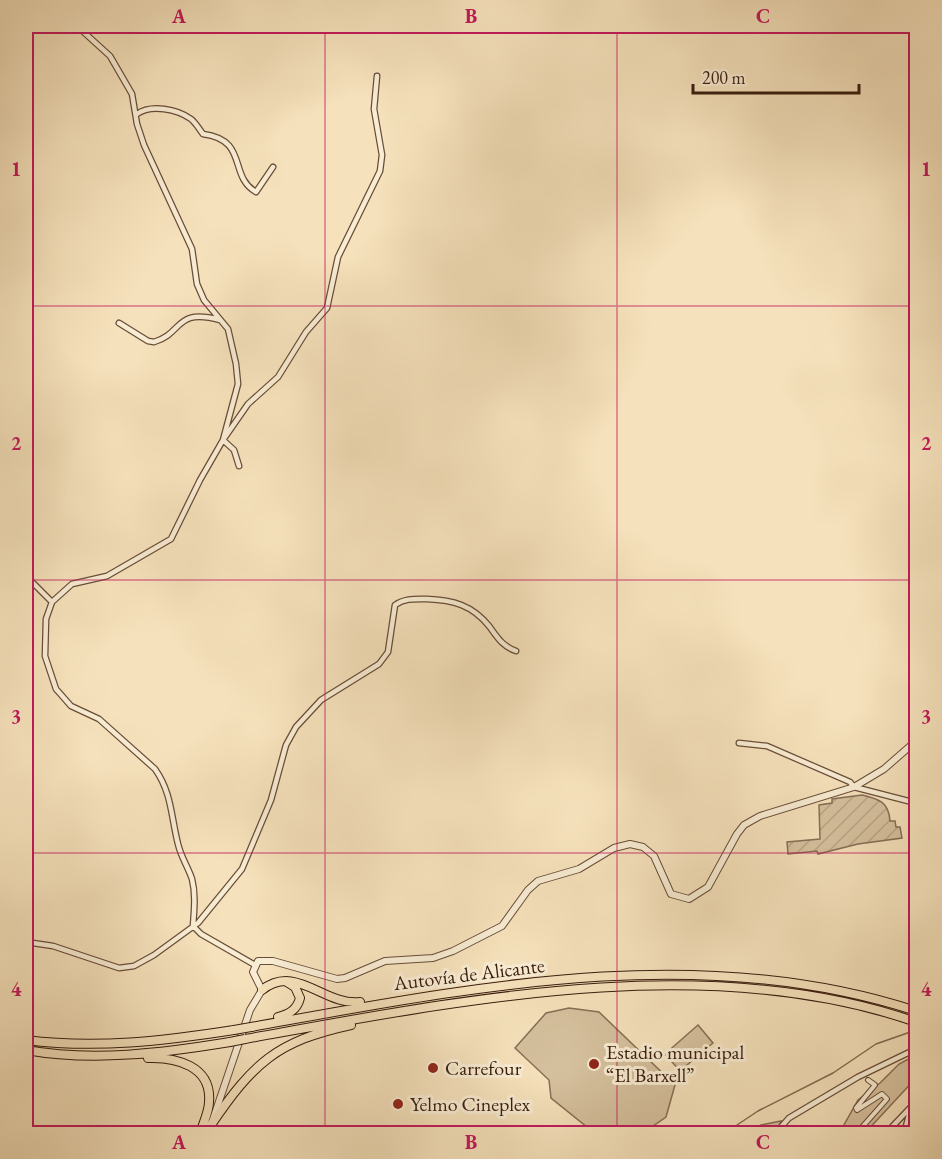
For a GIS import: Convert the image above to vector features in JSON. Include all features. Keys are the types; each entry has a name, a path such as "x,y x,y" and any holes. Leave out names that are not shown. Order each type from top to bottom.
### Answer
{"highway":[{"name":"Autovía de Alicante","path":"26,1040 109,1044 161,1041 234,1030 388,1001 535,981 685,975 747,977 814,985 877,998 916,1011"},
{"path":"262,990 280,981 303,984 341,1001 388,1001"},
{"path":"251,1027 265,1020 285,1015 297,1006 300,998 298,990 291,984 280,981"},
{"name":"Autovía de Alicante","path":"26,1050 106,1056 158,1052 393,1015 429,1007 537,992 684,986 756,990 857,1005 916,1022"},
{"path":"209,1129 247,1075 280,1049 330,1030 393,1015"},
{"path":"106,1056 121,1060 167,1058 182,1060 192,1066 202,1077 210,1098 200,1134"}],"street":[{"path":"77,26 110,56 132,94 144,145 192,249 197,284 204,300 230,335 238,384 224,440"},
{"path":"255,965 201,934 193,926 195,897 192,880 178,845 170,798 162,779 155,769 99,719 71,706 56,689 45,656 46,618 52,602 72,584 107,576 171,539 195,489 248,404 278,377 306,332 327,308 338,257 380,171 382,155 374,109 377,76"},
{"path":"136,114 154,108 178,112 194,121 203,134 218,136 232,148 247,182 256,192 273,167"},
{"path":"119,323 148,341 154,342 181,321 194,317 220,320"},
{"path":"224,440 234,450 239,466"},
{"path":"26,576 52,602"},
{"path":"26,942 53,946 119,968 135,966 193,926 242,868 271,800 286,745 296,727 321,700 379,664 388,652 395,605 403,599 450,600 479,615 507,648 516,651"},
{"path":"209,1129 250,1010 262,990 254,975 255,965 260,960 268,960 337,979 345,978 385,961 441,956 501,926 528,890 538,881 579,869 614,848 630,844 643,847 654,856 671,894 689,900 697,897 708,887 744,825 759,816 854,786 884,769 916,741"},
{"path":"739,742 767,746 850,782 854,786 916,803"},
{"path":"786,1120 790,1133 780,1133 786,1120 843,1086 916,1049"},
{"path":"856,1134 887,1099 882,1094 857,1110 856,1108 874,1085 868,1080"},
{"path":"876,1134 891,1131 916,1102"},
{"path":"904,1134 911,1107"}],"shaded area":[{"path":"862,795 885,805 890,821 895,821 896,827 900,827 902,838 858,844 818,854 817,851 788,854 787,842 820,839 819,805 832,803 832,799"},
{"name":"Estadio municipal “El Barxell”","path":"569,1008 599,1012 675,1085 666,1117 643,1133 609,1133 603,1129 587,1127 551,1098 549,1080 515,1048 546,1013"},
{"path":"698,1025 713,1043 680,1071 665,1054"},
{"path":"916,1055 916,1078 865,1133 836,1134 841,1130 858,1100 899,1064"},
{"path":"781,1121 777,1133 745,1133 761,1125"}],"waterway":[{"path":"734,1127 758,1111 833,1073 876,1044 916,1030"}],"place":[{"name":"Estadio municipal “El Barxell”","path":"594,1064"},
{"name":"Carrefour","path":"433,1068"},
{"name":"Yelmo Cineplex","path":"398,1104"}]}
